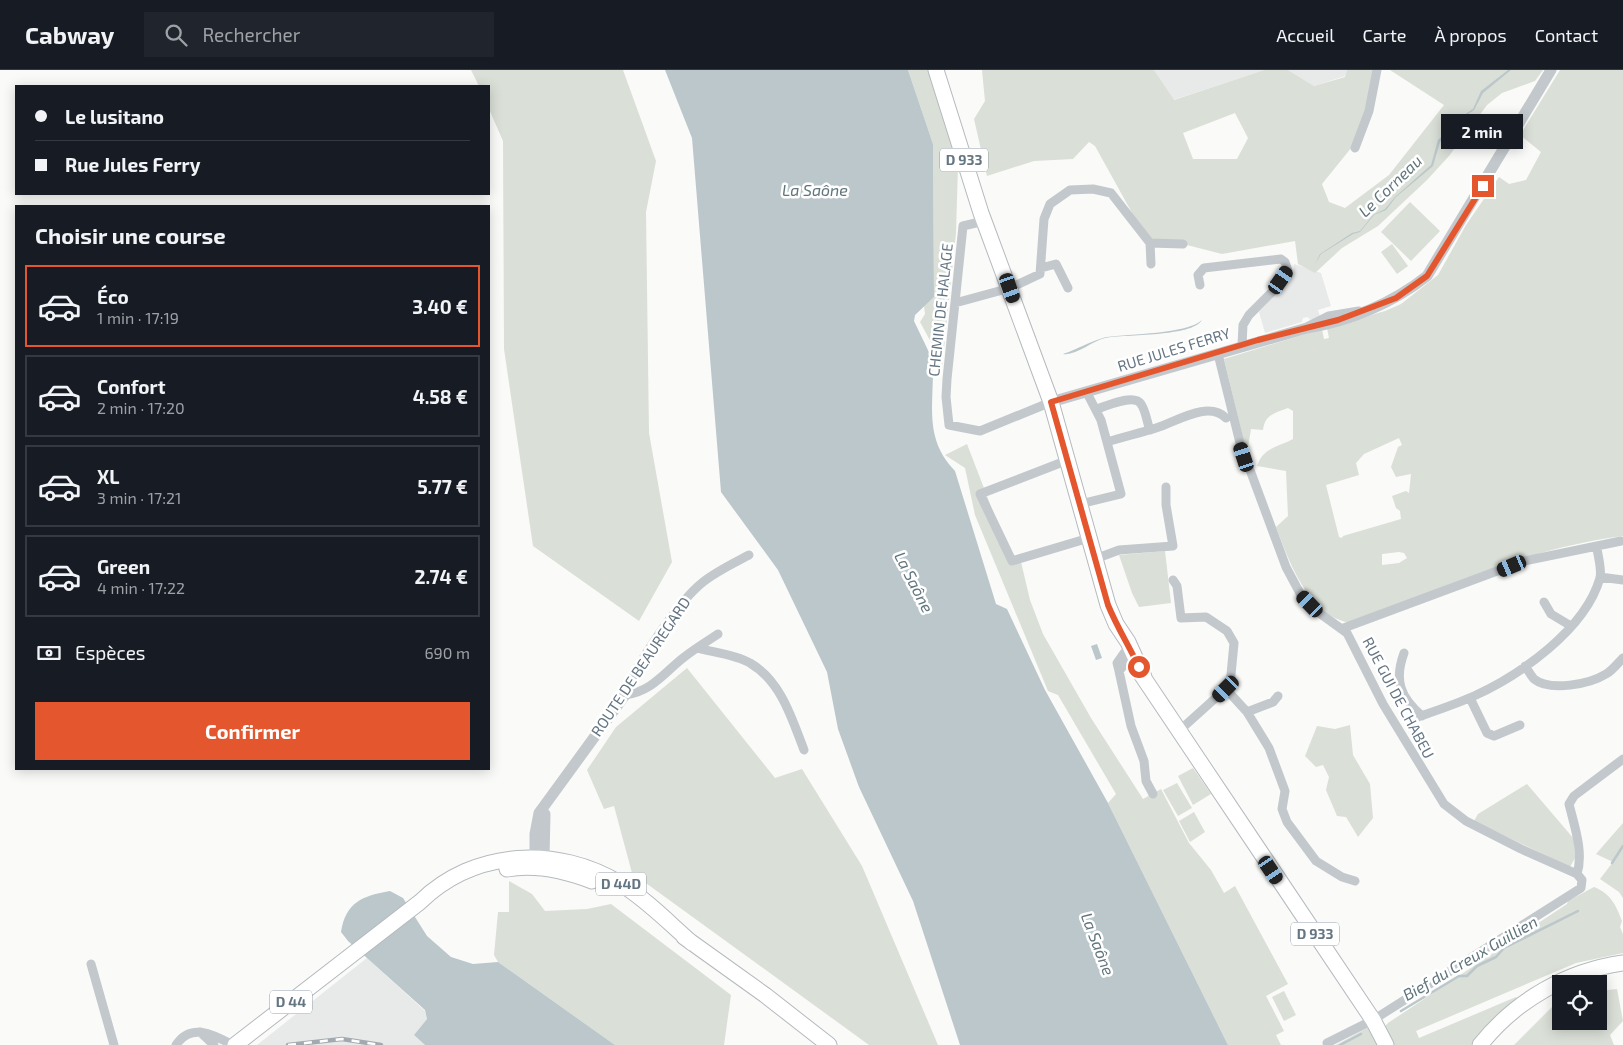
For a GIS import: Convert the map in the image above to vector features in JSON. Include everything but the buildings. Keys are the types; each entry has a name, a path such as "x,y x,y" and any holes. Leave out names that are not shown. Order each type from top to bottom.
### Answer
{"main road":[{"name":"D 933","path":"936,70 984,221 1051,402 1095,559 1116,624 1119,648 1128,654 1180,730 1373,1020 1386,1045"},
{"name":"D 44","path":"234,1045 420,902 446,889 490,872 539,861"},
{"name":"D 44D","path":"539,861 606,887 692,943 829,1045"},
{"path":"1480,1045 1512,1013 1566,978 1594,968 1623,964"},
{"path":"1487,1045 1512,1013"}],"street":[{"path":"1355,148 1369,112 1377,70"},
{"name":"RUE JULES FERRY","path":"1051,402 1218,354 1242,345 1307,328 1329,317 1359,312 1396,298 1427,276 1438,261 1551,70"},
{"path":"955,303 1010,288 1040,274 1044,219 1050,204 1070,190 1093,189 1111,193 1150,243 1151,264"},
{"name":"CHEMIN DE HALAGE","path":"984,221 963,226 946,397 949,425 980,431 1051,402"},
{"path":"1150,243 1183,244"},
{"path":"1200,285 1198,275 1204,268 1251,261 1281,259 1286,262 1288,271 1243,325 1242,345"},
{"path":"1041,268 1056,264 1068,288"},
{"name":"RUE GUI DE CHABEU","path":"1218,354 1240,443 1286,567 1301,595 1318,612 1344,631 1383,704 1444,804 1466,821 1521,849 1578,874"},
{"path":"1080,504 1121,494 1097,409 1087,393"},
{"path":"1097,409 1130,400 1137,400 1141,403 1150,430"},
{"path":"1107,442 1150,430 1199,412 1216,413 1226,418"},
{"path":"1068,460 980,494 1012,561 1089,538"},
{"path":"1095,559 1119,550 1174,546 1166,505 1166,487"},
{"path":"1344,631 1524,561 1597,548 1621,541"},
{"path":"1412,719 1470,698 1525,666 1553,645 1588,605 1600,577 1597,548"},
{"name":"ROUTE DE BEAUREGARD","path":"539,861 549,798 625,694 633,674 688,595 704,581 749,555"},
{"path":"1600,577 1623,580"},
{"path":"1173,580 1177,586 1181,618 1206,617 1227,631 1234,644 1230,685 1180,730"},
{"path":"1544,602 1551,614 1571,626"},
{"path":"625,694 637,693 650,687 718,634"},
{"path":"698,648 749,662 771,681 788,706 804,750"},
{"path":"1404,653 1398,670 1398,676 1407,699 1422,716"},
{"path":"1128,654 1117,663 1118,671 1131,726 1144,761 1146,781 1153,794"},
{"path":"1525,666 1534,679 1547,686 1556,686 1580,683 1606,674 1623,658"},
{"path":"1226,689 1247,712 1279,771 1285,791 1282,809 1287,822 1316,861 1342,878 1355,881"},
{"path":"1247,712 1273,702 1278,696"},
{"path":"1470,698 1487,733 1494,736 1520,725"},
{"path":"1327,1043 1373,1020 1581,888 1583,883 1582,878 1578,874 1580,861 1577,840 1569,804 1574,796 1623,759"},
{"path":"91,964 114,1045"},
{"path":"200,1032 214,1045"},
{"path":"176,1045 186,1034 209,1032 234,1045"}],"shaded area":[{"path":"471,70 623,70 656,161 646,212 649,433 672,562 639,621 533,546 504,349 503,141 490,111 490,85 478,85"},
{"path":"908,70 930,70 958,165 956,233 942,368 937,369 939,357 920,322 925,314 924,306 934,297 933,144"},
{"path":"982,70 1154,70 1174,100 1264,70 1288,70 1314,86 1345,77 1347,70 1374,70 1360,137 1322,184 1329,202 1345,208 1389,175 1444,105 1390,70 1543,70 1535,81 1502,93 1487,105 1449,156 1427,180 1378,226 1342,248 1315,273 1298,264 1295,241 1222,254 1183,244 1149,240 1095,146 1089,142 1073,159 1034,161 987,176 974,119 985,101","holes":["1235,113 1248,138 1237,159 1193,159 1183,133"]},
{"path":"1154,70 1264,70 1173,100"},
{"path":"1288,70 1347,70 1345,76 1314,86"},
{"path":"1560,70 1623,70 1623,536 1553,550 1519,560 1452,583 1353,623 1338,619 1324,611 1303,586 1287,556 1276,527 1288,516 1286,471 1257,466 1267,451 1293,439 1293,411 1288,408 1278,411 1268,418 1263,430 1251,429 1248,447 1245,446 1224,359 1322,329 1324,339 1329,338 1327,328 1385,311 1401,304 1438,275 1466,225 1499,177 1509,184 1526,180 1541,152 1520,135","holes":["1399,438 1402,445 1398,447 1391,467 1396,477 1411,474 1409,493 1406,491 1392,496 1396,508 1400,511 1401,519 1343,536 1342,538 1339,537 1326,485 1359,475 1356,463 1364,454","1404,553 1407,558 1399,563 1382,565 1382,554"]},
{"path":"1410,202 1440,231 1411,261 1381,232"},
{"path":"1392,244 1408,266 1397,274 1381,252"},
{"path":"1294,264 1321,273 1331,306 1318,310 1320,317 1310,320 1308,317 1303,318 1302,322 1265,333 1259,312 1293,275"},
{"path":"967,444 1012,561 1021,562 1030,600 1043,634 1091,718 1143,799 1161,789 1189,843 1211,870 1224,893 1235,886 1288,984 1266,996 1284,1031 1276,1035 1281,1045 1228,1045 1108,803 1116,794 1058,695 1048,691 975,515 965,468 945,455"},
{"path":"1165,551 1171,603 1139,607 1132,593 1119,555"},
{"path":"687,668 775,778 802,769 862,866 938,1045 869,1045 632,873 614,806 604,809 587,770 616,727"},
{"path":"1350,725 1353,755 1370,784 1373,818 1358,837 1346,817 1337,816 1326,790 1329,777 1323,765 1316,767 1305,756 1317,726 1335,729"},
{"path":"1193,768 1211,794 1193,805 1178,776"},
{"path":"1177,783 1192,808 1178,816 1163,790"},
{"path":"1527,784 1574,839 1575,858 1570,867 1474,821 1478,814"},
{"path":"1194,812 1205,832 1190,842 1179,821"},
{"path":"1623,823 1623,898 1619,892 1600,879 1613,862 1596,854"},
{"path":"509,881 532,894 545,911 587,909 611,904 731,995 724,1045 615,1045 498,962 494,955 498,912 509,912"},
{"path":"1594,887 1609,897 1622,921 1620,927 1623,934 1623,953 1576,963 1416,1031 1419,1038 1516,997 1518,999 1489,1023 1471,1045 1393,1045 1385,1026 1388,1023 1567,904 1568,901"},
{"path":"367,958 425,1011 427,1019 414,1035 425,1045 257,1045"},
{"path":"1617,989 1623,1021 1610,1035 1614,1045 1514,1045 1552,1007 1552,1030 1607,1030 1607,990"},
{"path":"1284,991 1296,1015 1284,1021 1272,997"},
{"path":"1369,1027 1379,1045 1336,1045"}],"water":[{"name":"La Saône","path":"665,70 908,70 933,144 934,297 915,315 914,321 937,369 933,369 932,411 935,436 945,459 955,471 996,604 1007,609 1045,690 1108,803 1228,1045 960,1045 913,901 859,787 838,729 827,672 778,570 721,492 692,138"},
{"path":"1508,70 1511,70 1483,93 1474,110 1462,118 1440,142 1433,166 1396,197 1386,210 1374,215 1360,232 1353,234 1321,254 1315,264 1320,254 1352,233 1360,231 1373,215 1385,209 1395,197 1431,165 1438,140 1461,117 1473,109 1481,91"},
{"path":"1202,320 1196,325 1186,329 1172,332 1105,338 1079,351 1063,354 1107,337 1171,331 1195,325"},
{"path":"1097,644 1102,658 1096,660 1091,646"},
{"path":"390,891 403,898 427,936 451,957 473,964 498,962 615,1045 425,1045 414,1035 427,1019 425,1010 348,941 341,932 343,922 351,907 371,895"}],"waterway":[{"name":"Bief du Creux Guillien","path":"1612,863 1623,846"},
{"name":"Bief du Creux Guillien","path":"1401,1011 1459,976 1467,976 1477,966 1496,957 1504,948 1578,911"},
{"name":"Bief du Creux Guillien","path":"1340,1045 1361,1034"}],"railway":[{"path":"288,1045 342,1039 381,1045"}],"route":[{"path":"1139,667 1108,605 1051,402 1218,354 1258,340 1352,316 1396,298 1427,276 1483,186"}],"water label":[{"name":"Le Corneau","path":"1390,186"}]}
